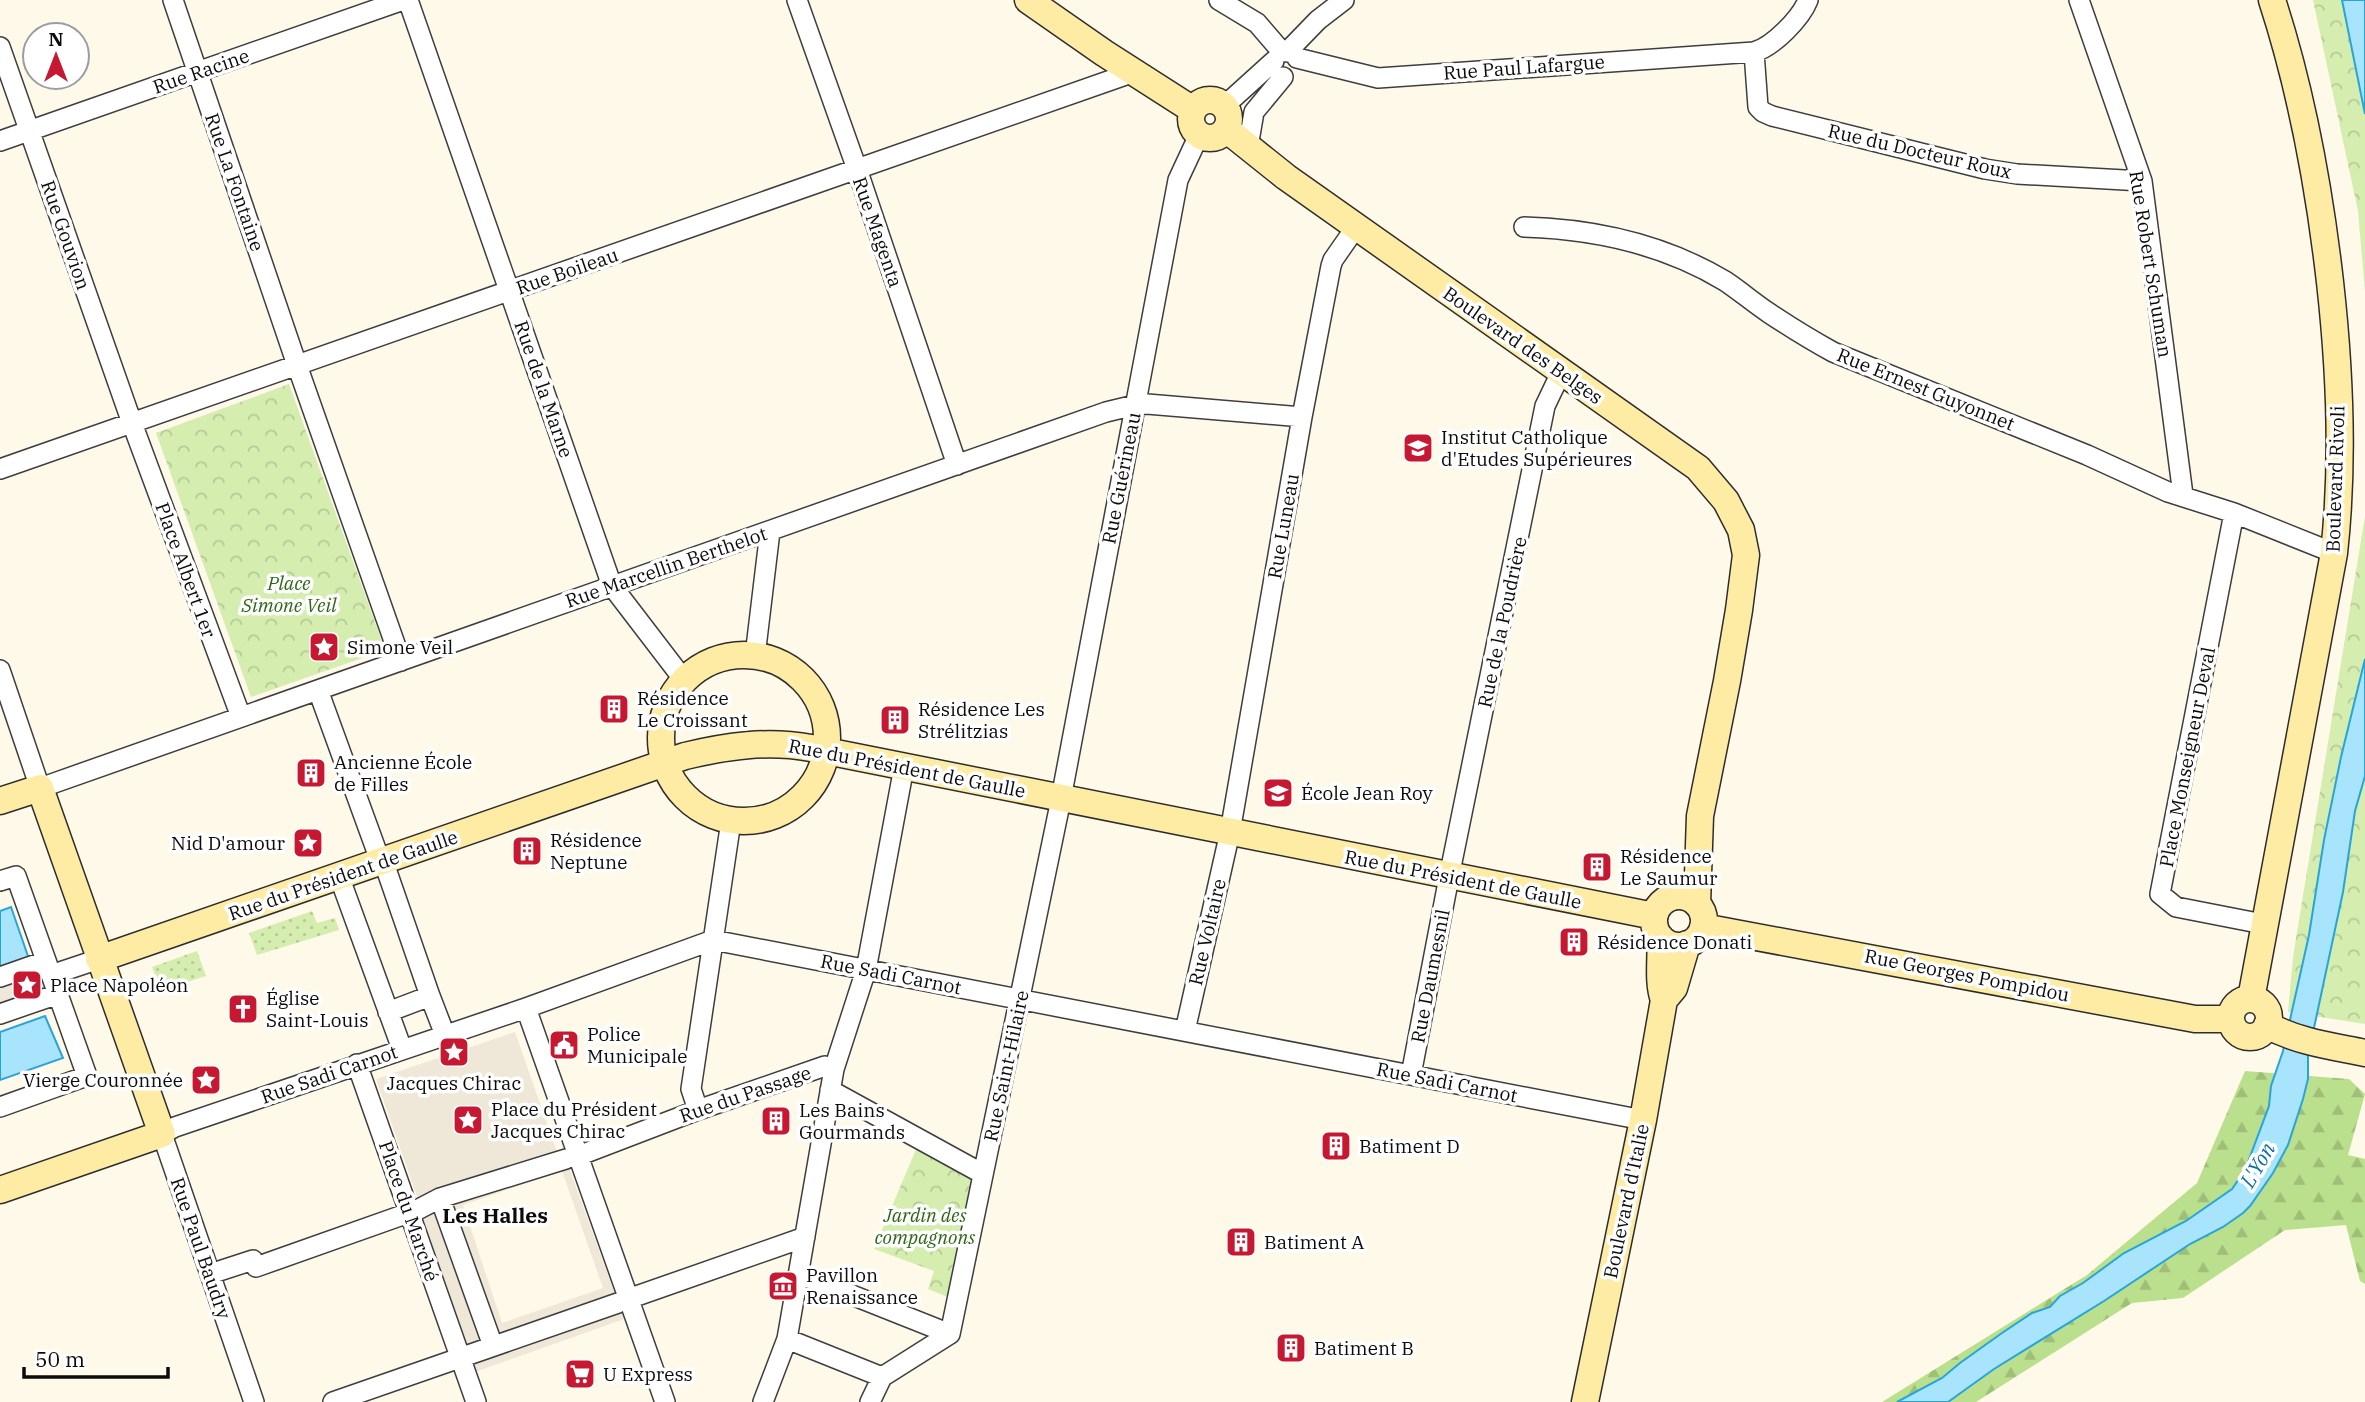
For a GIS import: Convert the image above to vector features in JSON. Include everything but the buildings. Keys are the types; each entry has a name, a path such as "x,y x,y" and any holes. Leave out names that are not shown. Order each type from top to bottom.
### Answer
{"street":[{"name":"Rue La Fontaine","path":"173,0 297,365"},
{"name":"Rue Racine","path":"0,141 405,0"},
{"name":"Rue de la Marne","path":"405,0 510,290 612,586 684,680"},
{"name":"Rue Magenta","path":"797,0 957,465"},
{"path":"1028,0 1134,72 1193,135"},
{"path":"1219,0 1257,23 1288,61"},
{"path":"1754,52 1765,47 1799,16 1808,0"},
{"name":"Rue Robert Schuman","path":"2079,0 2141,181 2183,495"},
{"name":"Boulevard Rivoli","path":"2251,999 2333,553 2339,480 2335,331 2314,162 2290,56 2272,0"},
{"path":"1248,147 1254,112 1288,61 1340,3"},
{"name":"Rue Gouvion","path":"0,47 132,423"},
{"name":"Rue Paul Lafargue","path":"1288,61 1378,78 1754,52"},
{"name":"Rue du Docteur Roux","path":"1754,52 1758,107 1772,116 1985,169 2017,174 2141,181"},
{"path":"1193,135 1200,103 1206,101 1223,116 1233,99 1288,61"},
{"name":"Rue Boileau","path":"0,469 1134,72"},
{"name":"Boulevard des Belges","path":"1223,116 1248,147 1286,177 1698,468 1726,501 1741,530 1746,555 1739,610 1700,816"},
{"name":"Rue Guérineau","path":"1061,799 1178,180 1193,135"},
{"name":"Rue Luneau","path":"1230,832 1333,260 1356,227"},
{"name":"Rue Ernest Guyonnet","path":"1524,227 1601,235 1654,248 1718,277 1801,334 1833,352 2087,455 2168,492 2234,513 2333,553"},
{"path":"297,365 401,661"},
{"name":"Rue de la Poudrière","path":"1449,877 1545,406 1564,372"},
{"name":"Rue Marcellin Berthelot","path":"40,788 1106,412 1135,405 1303,417"},
{"name":"Place Albert 1er","path":"132,423 241,717"},
{"name":"Place Monseigneur Deval","path":"2234,513 2160,894 2176,907 2263,924"},
{"path":"755,656 770,531"},
{"path":"755,656 774,660 790,669 811,689 824,714 827,752 813,785 801,799 786,810 770,818 751,822 731,821 703,811 674,785 664,764 660,734 667,705 684,680 699,668 716,660 755,656"},
{"path":"0,670 99,960 162,1133 0,1190"},
{"path":"318,690 377,852 383,860 445,1035"},
{"name":"Rue du Président de Gaulle","path":"99,960 685,756 742,744 790,744 1449,877 1662,917"},
{"path":"762,1402 787,1339 834,1069 866,970 904,767"},
{"path":"0,802 40,788"},
{"name":"Rue Saint-Hilaire","path":"950,1334 1061,799"},
{"name":"Boulevard d'Italie","path":"1585,1402 1643,1120 1664,1000 1660,986 1662,917 1700,816"},
{"name":"Boulevard d'Italie","path":"1664,1000 1674,988 1696,925 1700,816"},
{"path":"698,1110 691,1089 731,821"},
{"name":"Rue Voltaire","path":"1185,1031 1230,832"},
{"path":"0,881 16,876 87,1076 0,1107"},
{"path":"340,876 402,1049"},
{"name":"Rue Daumesnil","path":"1412,1075 1449,877"},
{"path":"1685,897 1696,925 1677,945 1668,943 1662,917 1685,897"},
{"name":"Rue Georges Pompidou","path":"1696,925 2195,1019 2231,1019"},
{"name":"Rue Sadi Carnot","path":"162,1133 526,1008 713,940 1643,1120"},
{"path":"0,1014 52,977 99,960"},
{"path":"0,977 52,977"},
{"path":"388,1012 430,996"},
{"path":"2276,1030 2266,1007 2257,1000 2251,999 2236,1004 2231,1013 2236,1030 2246,1036 2276,1030 2325,1045 2365,1053"},
{"path":"526,1008 572,1158 623,1301 665,1402"},
{"name":"Place du Marché","path":"357,1064 476,1402"},
{"name":"Rue du Passage","path":"210,1274 253,1260 256,1267 289,1263 440,1198 572,1158 825,1066 834,1069"},
{"path":"830,1090 983,1174"},
{"name":"Rue Paul Baudry","path":"162,1133 254,1402"},
{"path":"440,1198 493,1346"},
{"path":"333,1402 806,1237"},
{"path":"799,1274 950,1334"},
{"path":"870,1402 882,1377 950,1334"},
{"path":"787,1339 882,1377"}],"green space":[{"path":"2313,0 2365,0 2365,292 2358,211"},
{"name":"Place Simone Veil","path":"289,384 385,650 251,697 156,433"},
{"path":"2365,516 2365,1024 2288,1012 2293,957"},
{"path":"312,911 317,923 335,918 339,930 257,955 249,933"},
{"path":"197,951 206,976 161,990 152,967"},
{"path":"2245,1071 2349,1079 2365,1094 2348,1155 2365,1159 2365,1284 2360,1281 2346,1225 2285,1230 2183,1298 2132,1303 1976,1402 1882,1402 2087,1275 2197,1183"},
{"name":"Jardin des compagnons","path":"917,1147 974,1176 950,1298 928,1289 934,1271 874,1249"}],"shaded area":[{"name":"Place Napoléon","path":"45,957 59,999 0,1020 0,972"},
{"path":"515,1032 558,1155 564,1154 624,1319 475,1372 415,1207 420,1205 376,1079","holes":["562,1171 603,1288 502,1323 463,1205"]}],"water":[{"path":"2342,0 2365,0 2365,114"},
{"name":"L'Yon","path":"2365,659 2365,776 2355,811 2343,892 2308,1056 2308,1079 2288,1145 2273,1173 2243,1213 1994,1369 1948,1402 1897,1402 1942,1378 2002,1333 2032,1313 2050,1307 2060,1296 2124,1253 2186,1221 2232,1189 2245,1170 2269,1106 2271,1086 2283,1051 2309,935 2341,757"},
{"path":"11,907 30,962 0,972 0,911"},
{"path":"45,1016 63,1058 0,1080 0,1032"}],"place":[{"name":"Institut Catholique d'Etudes Supérieures","path":"1418,448"},
{"name":"Simone Veil","path":"324,647"},
{"name":"Résidence Le Croissant","path":"614,709"},
{"name":"Résidence Les Strélitzias","path":"895,720"},
{"name":"Ancienne École de Filles","path":"311,773"},
{"name":"École Jean Roy","path":"1278,793"},
{"name":"Nid D'amour","path":"308,843"},
{"name":"Résidence Neptune","path":"527,851"},
{"name":"Résidence Le Saumur","path":"1597,867"},
{"name":"Résidence Donati","path":"1574,942"},
{"name":"Place Napoléon","path":"27,985"},
{"name":"Église Saint-Louis","path":"243,1009"},
{"name":"Police Municipale","path":"564,1045"},
{"name":"Jacques Chirac","path":"454,1052"},
{"name":"Vierge Couronnée","path":"206,1080"},
{"name":"Place du Président Jacques Chirac","path":"468,1120"},
{"name":"Les Bains Gourmands","path":"776,1121"},
{"name":"Batiment D","path":"1336,1146"},
{"name":"Batiment A","path":"1241,1242"},
{"name":"Pavillon Renaissance","path":"783,1286"},
{"name":"Batiment B","path":"1291,1348"},
{"name":"U Express","path":"580,1374"}],"district":[{"name":"Les Halles","path":"495,1216"}]}
